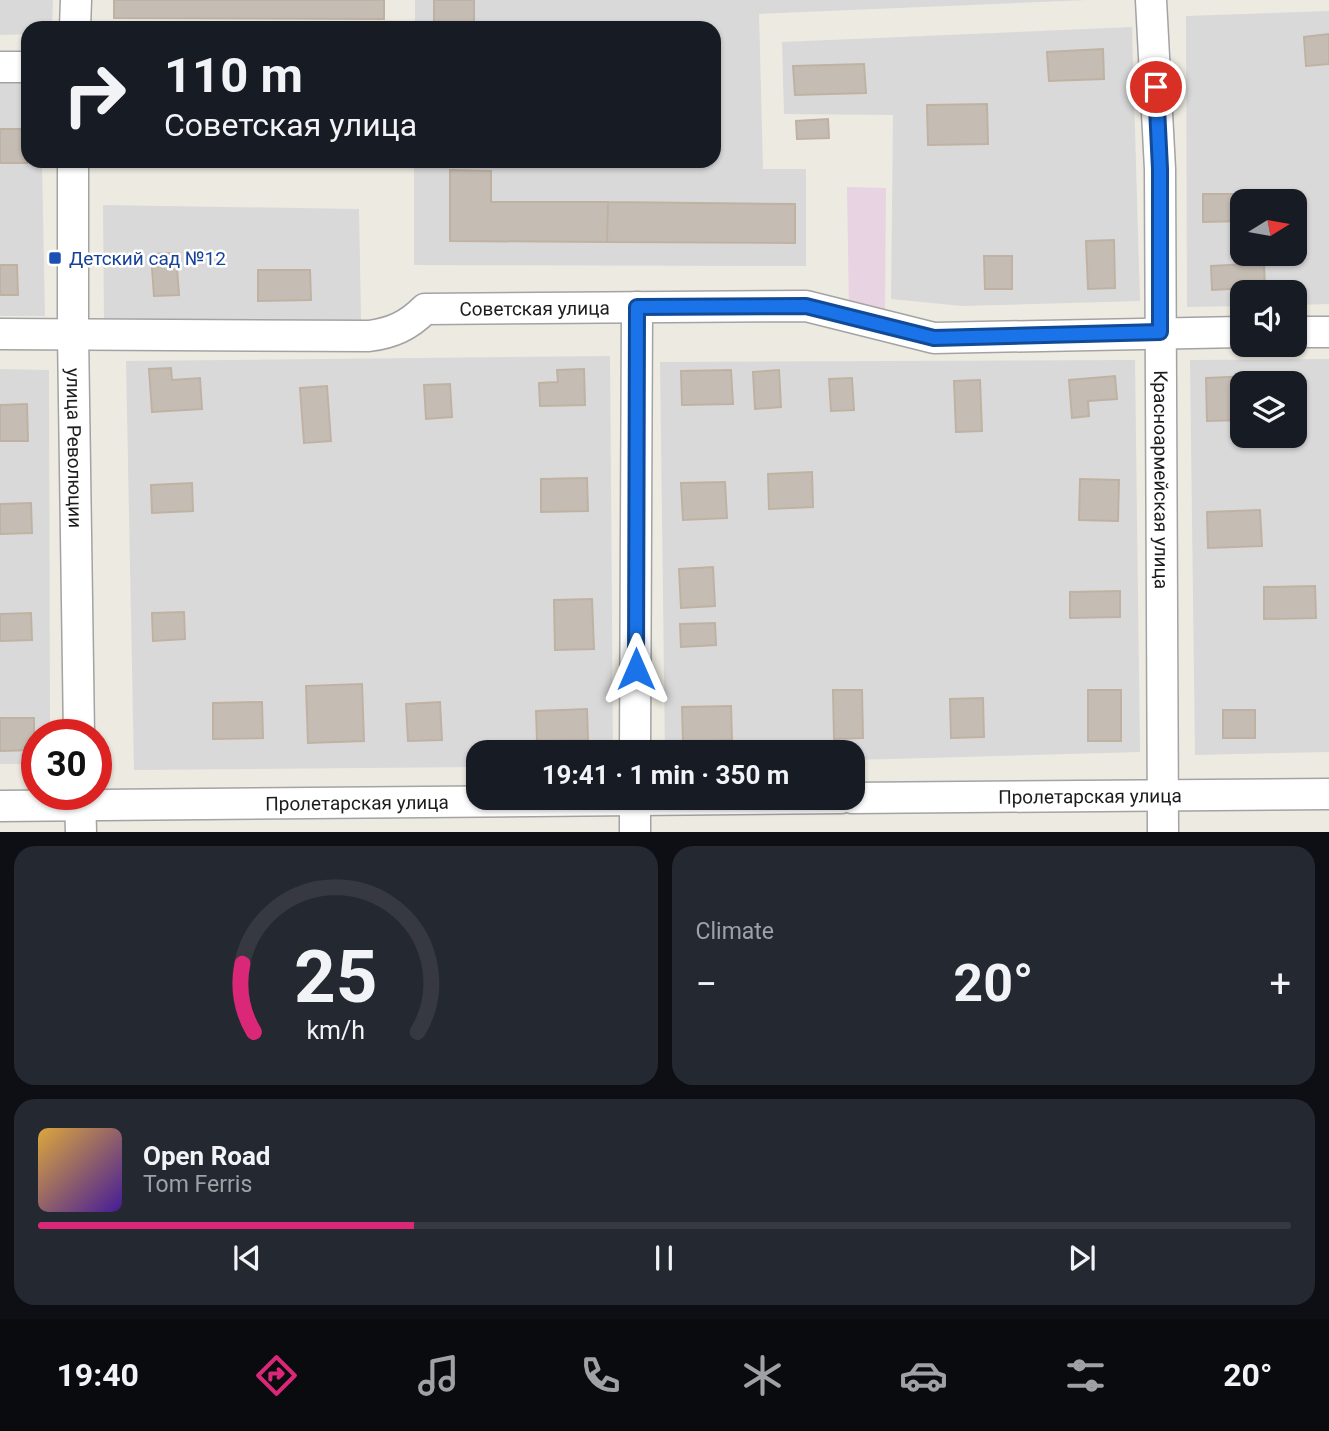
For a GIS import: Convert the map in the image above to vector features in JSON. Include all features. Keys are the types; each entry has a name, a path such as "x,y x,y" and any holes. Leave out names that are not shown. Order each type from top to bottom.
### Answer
{"street":[{"path":"75,21 76,0"},
{"name":"Красноармейская улица","path":"1151,0 1160,169 1163,832"},
{"path":"0,67 21,67"},
{"name":"улица Революции","path":"73,168 79,719"},
{"name":"Советская улица","path":"0,334 369,335 401,328 425,309 806,306 934,338 1230,332"},
{"path":"635,740 637,307"},
{"path":"1307,332 1329,332"},
{"name":"Пролетарская улица","path":"865,798 1329,794"},
{"name":"Пролетарская улица","path":"112,809 466,802"},
{"name":"Пролетарская улица","path":"0,806 21,807"},
{"path":"635,810 635,832"}],"shaded area":[{"path":"0,0 53,0 52,21 21,21 21,34 0,35"},
{"path":"415,0 1087,0 759,14 763,169 806,169 806,266 414,265 414,168 721,168 721,21 415,21"},
{"path":"1329,11 1329,304 1307,305 1307,280 1230,280 1230,306 1187,307 1186,16"},
{"path":"1132,27 1140,301 962,306 891,299 893,115 784,114 782,42"},
{"path":"0,82 21,82 21,168 42,168 45,316 0,316"},
{"path":"847,187 886,188 885,315 849,308"},
{"path":"103,205 359,209 361,320 104,322"},
{"path":"610,356 613,740 466,740 466,767 134,770 126,361"},
{"path":"1329,359 1329,752 1195,755 1190,360"},
{"path":"1135,360 1140,752 865,760 865,740 665,740 660,362"},
{"path":"0,369 49,370 50,719 21,719 21,764 0,764"}],"building":[{"path":"114,0 384,0 384,19 114,18"},
{"path":"434,0 474,0 474,21 434,21"},
{"path":"1329,34 1329,64 1306,66 1304,37"},
{"path":"1103,49 1104,79 1049,81 1047,52"},
{"path":"864,64 866,93 795,95 793,66"},
{"path":"987,104 988,144 928,145 927,105"},
{"path":"828,119 829,138 797,139 796,121"},
{"path":"0,129 21,129 21,163 0,163"},
{"path":"450,170 491,171 491,202 608,202 607,242 450,241"},
{"path":"1203,194 1230,194 1230,221 1203,222"},
{"path":"608,202 795,204 795,243 607,242"},
{"path":"1114,240 1115,288 1088,289 1086,241"},
{"path":"176,253 179,295 154,296 151,254"},
{"path":"984,256 1012,256 1012,289 985,289"},
{"path":"0,265 17,265 18,295 0,295"},
{"path":"1211,266 1264,266 1265,280 1230,280 1230,289 1212,290"},
{"path":"258,270 310,270 311,300 258,301"},
{"path":"171,368 172,380 200,378 202,409 152,412 149,369"},
{"path":"584,369 585,405 540,406 539,383 558,382 557,370"},
{"path":"731,370 733,404 682,405 681,371"},
{"path":"779,370 781,407 755,409 753,372"},
{"path":"1115,376 1117,399 1088,401 1089,416 1072,418 1069,380"},
{"path":"1230,377 1230,420 1207,421 1206,378"},
{"path":"852,378 854,410 831,411 829,379"},
{"path":"980,380 982,431 956,432 954,381"},
{"path":"450,384 452,417 426,419 424,385"},
{"path":"327,386 331,441 304,443 300,388"},
{"path":"27,404 28,441 0,441 0,405"},
{"path":"812,472 813,507 769,509 768,474"},
{"path":"587,478 588,511 541,512 541,479"},
{"path":"1080,479 1119,480 1118,521 1079,520"},
{"path":"725,482 727,518 683,520 681,483"},
{"path":"192,483 193,511 152,513 151,485"},
{"path":"31,503 32,533 0,534 0,504"},
{"path":"1260,510 1262,546 1208,548 1207,512"},
{"path":"713,567 715,606 681,608 679,569"},
{"path":"1315,586 1316,618 1264,619 1264,587"},
{"path":"1120,591 1120,617 1070,618 1070,592"},
{"path":"592,599 594,649 555,650 554,600"},
{"path":"184,612 185,639 153,641 152,613"},
{"path":"31,613 32,640 0,641 0,614"},
{"path":"715,623 716,645 681,647 680,624"},
{"path":"362,684 364,741 308,743 306,686"},
{"path":"833,690 862,690 863,738 834,739"},
{"path":"1088,690 1121,690 1121,741 1088,741"},
{"path":"983,698 984,737 951,738 950,699"},
{"path":"262,702 263,738 213,739 213,703"},
{"path":"440,702 442,740 408,741 406,704"},
{"path":"731,706 732,740 683,740 682,707"},
{"path":"587,709 588,740 537,740 536,711"},
{"path":"1223,710 1255,710 1255,738 1223,738"},
{"path":"0,718 34,718 21,719 21,750 0,751"}],"place":[{"name":"Детский сад №12","path":"55,258"}],"route":[{"path":"636,669 637,307 806,306 934,338 1160,332 1160,169 1156,87"}]}
